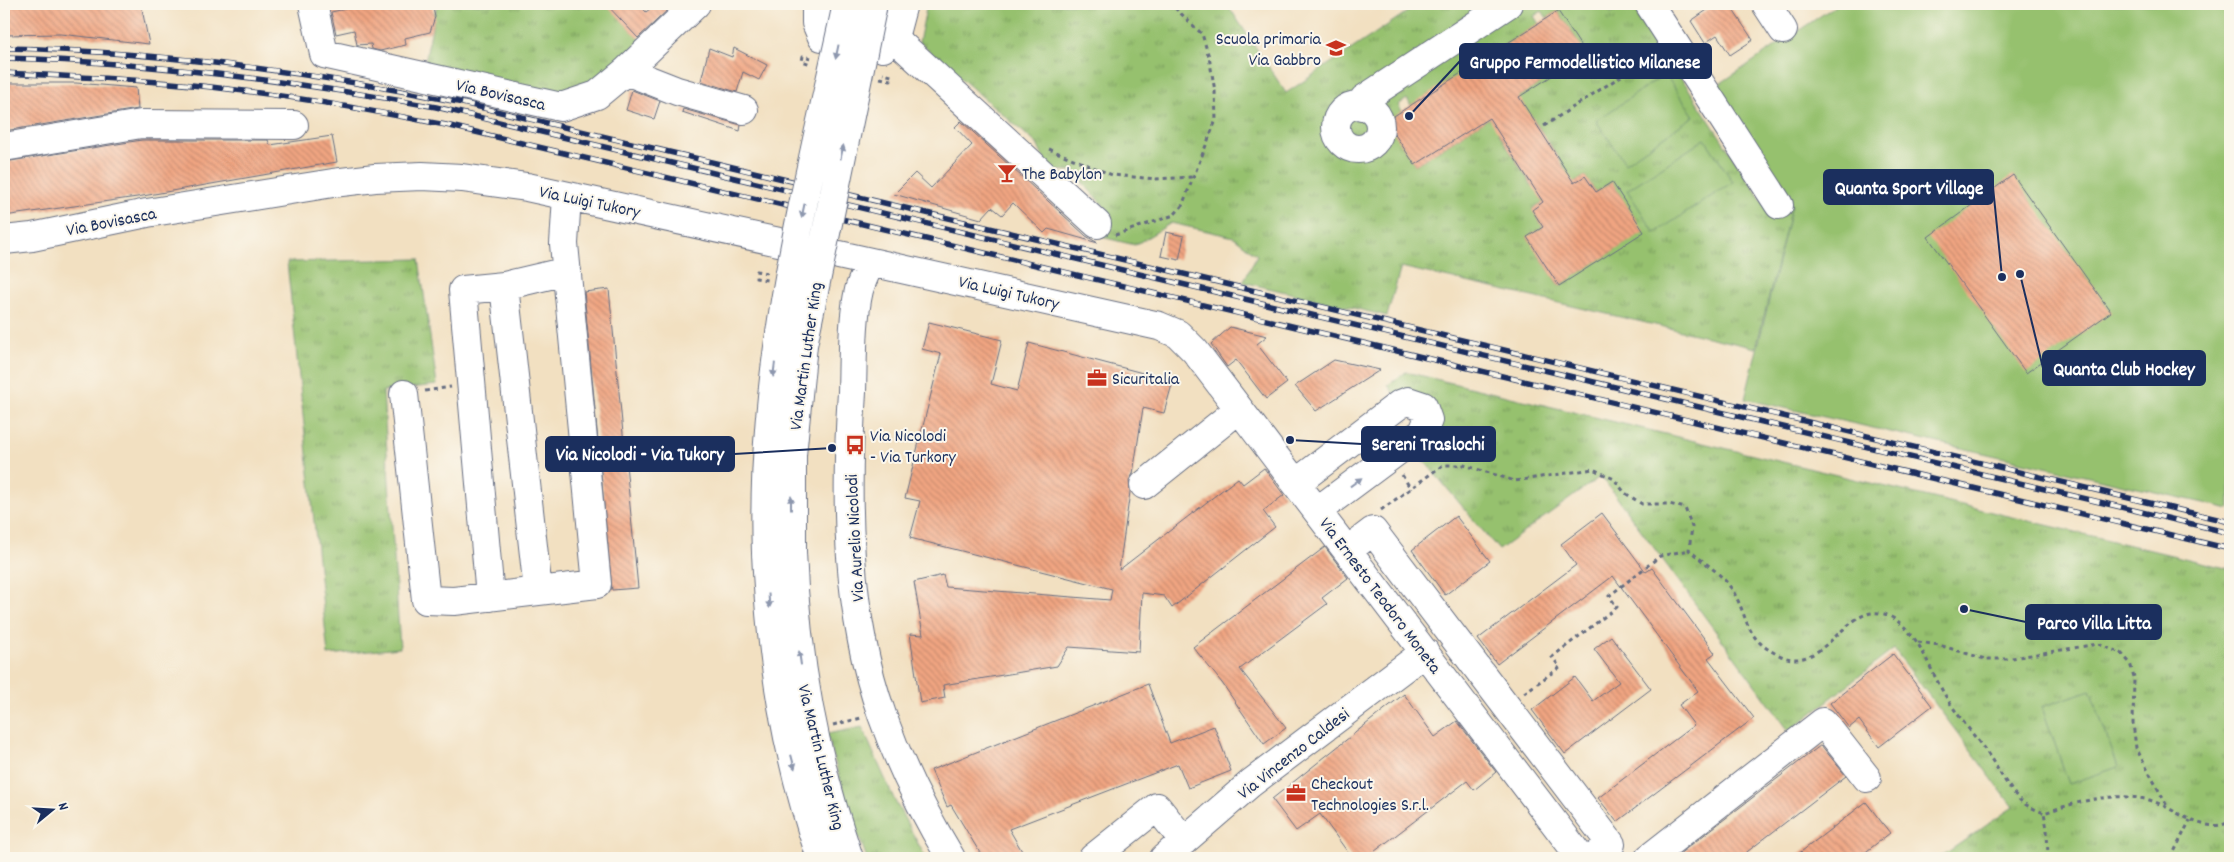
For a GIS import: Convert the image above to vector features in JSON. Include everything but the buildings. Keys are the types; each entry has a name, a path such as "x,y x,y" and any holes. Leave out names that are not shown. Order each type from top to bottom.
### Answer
{"street":[{"name":"Via Bovisasca","path":"313,4 324,54 561,107 597,95 696,4"},
{"path":"816,4 818,48"},
{"name":"Via Martin Luther King","path":"847,4 777,348 767,449 779,552 808,711 826,788 849,858"},
{"name":"Via Martin Luther King","path":"821,858 799,786 783,720 771,638 803,345 873,4"},
{"path":"903,4 886,53 1097,224"},
{"path":"1362,106 1364,99 1508,4"},
{"path":"1649,4 1779,205"},
{"path":"1766,4 1784,30"},
{"path":"626,70 677,91 744,110"},
{"path":"4,147 141,124 294,125"},
{"name":"Via Bovisasca","path":"4,240 32,237 147,213 347,181 399,177"},
{"name":"Via Luigi Tukory","path":"399,177 469,178 567,196 779,242"},
{"path":"404,394 426,600 454,601 597,584 564,244 567,196"},
{"name":"Via Bovisasca","path":"4,249 32,237"},
{"name":"Via Luigi Tukory","path":"839,255 1159,326 1178,334"},
{"name":"Via Aurelio Nicolodi","path":"870,262 860,288 849,432 852,572 862,634 881,713 902,768 951,858"},
{"path":"490,597 463,290 504,286 567,271"},
{"path":"504,286 538,591"},
{"name":"Via Ernesto Teodoro Moneta","path":"1178,334 1195,351 1581,858"},
{"path":"1296,483 1400,404 1408,401 1423,406 1428,420 1423,432 1317,511"},
{"path":"1144,485 1239,409"},
{"path":"1348,550 1374,531 1611,844 1593,858"},
{"name":"Via Vincenzo Caldesi","path":"1164,858 1251,783 1425,652"},
{"path":"1649,858 1823,722 1867,778"},
{"path":"1093,858 1157,807 1184,841"}],"path":[{"path":"1097,224 1114,235 1174,215 1182,206 1216,120 1215,91 1209,57 1202,34 1171,4"},
{"path":"1544,126 1674,42"},
{"path":"818,48 803,56 802,61 819,66"},
{"path":"872,77 891,80 892,76 886,53"},
{"path":"1045,147 1112,175 1156,179 1193,177"},
{"path":"768,273 757,271 756,278 775,282"},
{"path":"404,394 471,384"},
{"path":"1374,516 1443,465 1464,465 1515,481 1593,469 1614,479 1625,493 1642,504 1669,504 1685,508 1692,527 1689,550"},
{"path":"1689,550 1726,581 1734,594 1747,628 1762,644 1782,656 1798,660 1813,655 1855,620 1878,612 1892,618 1918,642 1927,657 1939,685 1957,714 2022,802 2044,814 2101,797 2126,796 2146,799 2167,806 2190,820 2207,825 2219,826 2230,822"},
{"path":"1517,698 1560,667 1552,657 1617,607 1608,596 1660,556 1689,550"},
{"path":"1918,642 1939,645 1985,659 2006,659 2098,644 2121,653 2130,663 2134,676 2133,723 2136,748 2167,806"},
{"path":"832,725 881,713"},
{"path":"2044,814 2047,830 2048,858"},
{"path":"2171,858 2190,820"}],"green space":[{"path":"437,4 609,4 612,10 641,40 587,93 557,103 424,66"},
{"path":"927,4 1227,4 1286,93 1419,4 1605,4 1611,13 1625,4 1633,4 1764,204 1792,205 1756,348 1401,267 1387,316 1243,282 1257,255 1234,237 1171,223 1135,245 1093,235 1112,215 1072,171 1049,170 1037,144 919,42","holes":["1542,11 1547,18 1558,11 1586,54 1510,103 1521,120 1531,115 1564,166 1563,190 1585,176 1596,192 1612,182 1643,232 1559,286 1528,237 1543,227 1532,209 1555,194 1545,179 1532,186 1499,134 1495,114 1436,152 1424,151 1428,157 1415,165 1404,148 1402,111 1398,105 1407,99 1419,118 1466,70 1463,64 1480,52 1484,58 1535,26 1545,34 1534,16"]},
{"path":"1838,4 2230,4 2230,509 1745,399 1792,205 1715,87"},
{"path":"1665,74 1694,116 1625,163 1596,121"},
{"path":"1705,139 1733,182 1655,233 1627,190"},
{"path":"419,259 437,385 383,391 400,648 328,655 287,262"},
{"path":"1406,372 2230,569 2230,858 1939,858 2013,807 1894,649 1789,731 1601,476 1499,550 1414,449 1431,432 1396,397 1388,385"},
{"path":"2090,690 2118,767 2069,784 2042,707"},
{"path":"862,727 895,801 926,858 867,858 851,817 827,734"}],"railway":[{"path":"4,48 118,53 175,58 345,81 458,102 2230,522"},
{"path":"4,58 113,64 221,74 329,89 436,107 2230,533"},
{"path":"4,73 120,79 262,93 446,125 2230,549"}],"place":[{"name":"Scuola primaria Via Gabbro","path":"1336,48"},
{"name":"Gruppo Fermodellistico Milanese","path":"1409,116"},
{"name":"The Babylon","path":"1007,173"},
{"name":"Quanta Club Hockey","path":"2020,274"},
{"name":"Quanta Sport Village","path":"2002,277"},
{"name":"Sicuritalia","path":"1097,378"},
{"name":"Sereni Traslochi","path":"1290,440"},
{"name":"Via Nicolodi - Via Turkory","path":"855,445"},
{"name":"Via Nicolodi - Via Tukory","path":"832,448"},
{"name":"Parco Villa Litta","path":"1964,609"},
{"name":"Checkout Technologies S.r.l.","path":"1296,793"}]}
